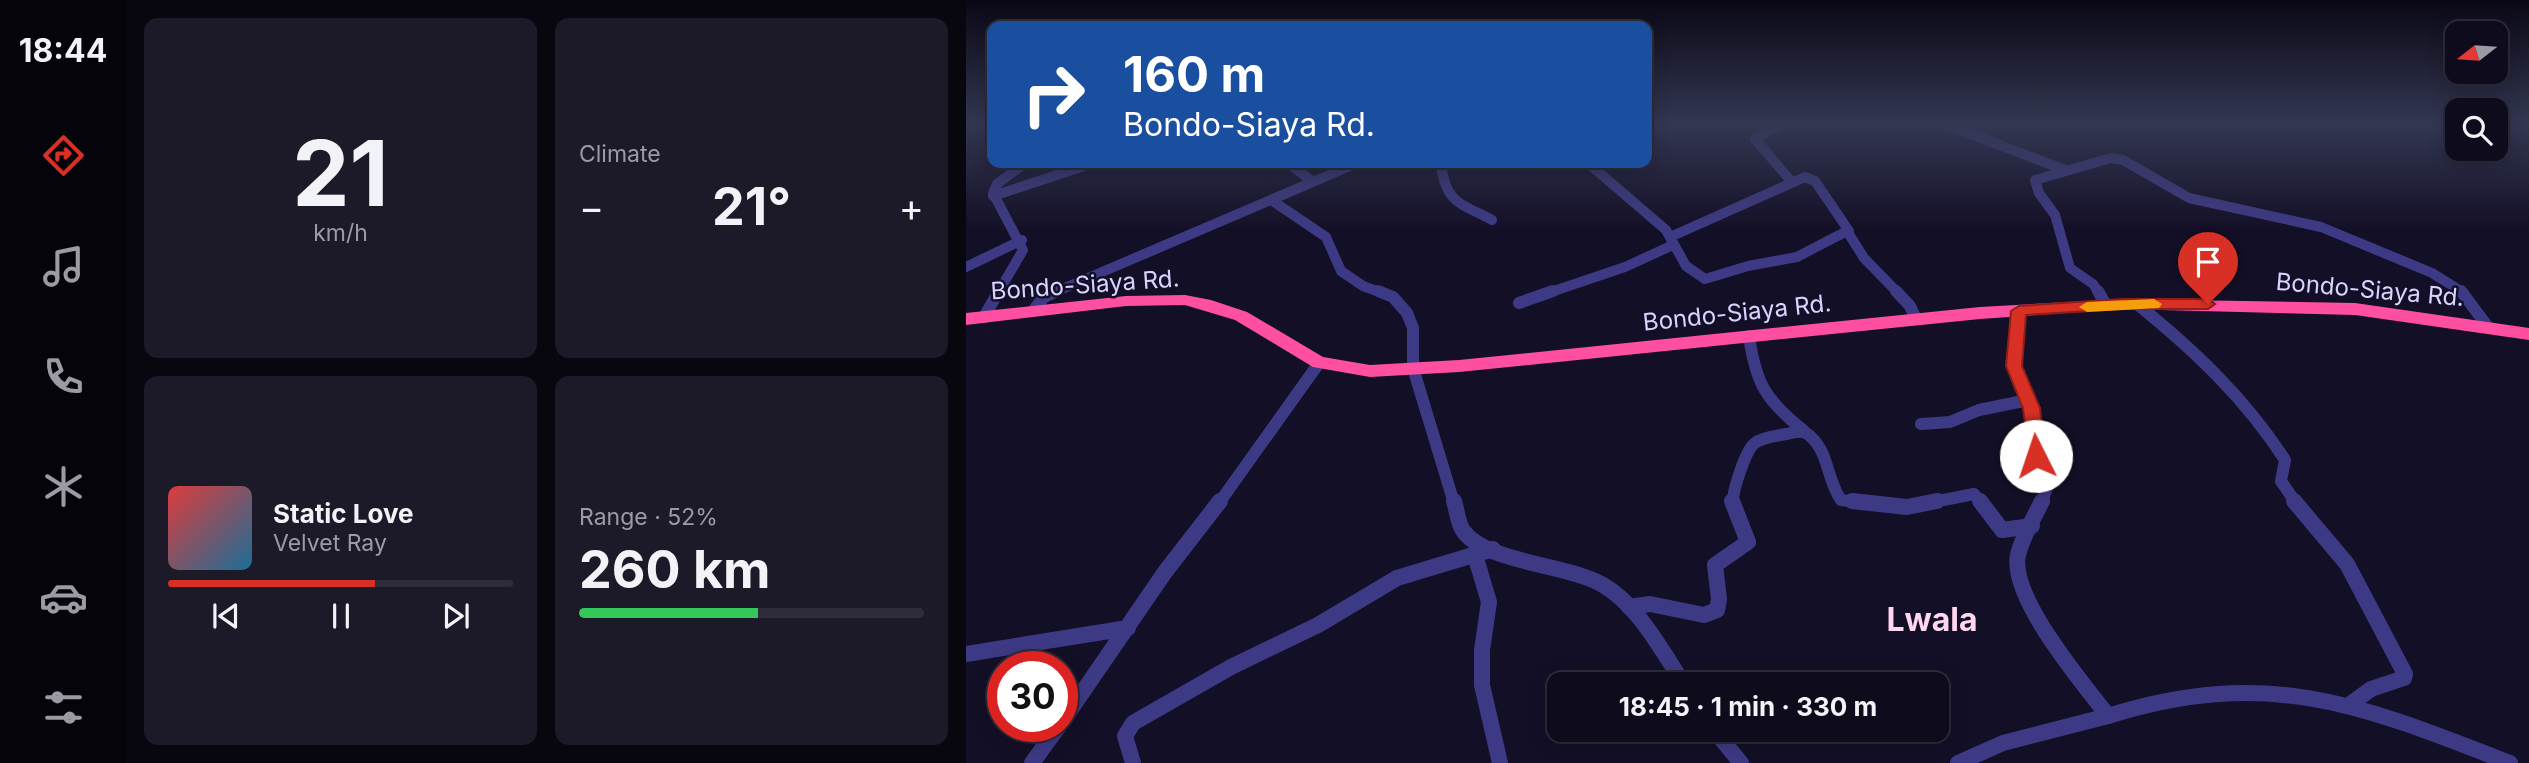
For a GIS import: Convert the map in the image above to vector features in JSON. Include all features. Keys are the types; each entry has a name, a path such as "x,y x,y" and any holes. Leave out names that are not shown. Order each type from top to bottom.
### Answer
{"highway":[{"name":"Bondo-Siaya Rd.","path":"966,319 1160,299 1202,302 1241,316 1319,363 1370,372 1916,319 2106,305 2339,307 2409,314 2529,334"}],"street":[{"path":"1772,160 1791,181"},
{"path":"2038,160 2065,170"},
{"path":"2106,305 2093,284 2070,268 2055,215 2035,184 2037,179 2065,170 2116,160"},
{"path":"2120,160 2189,198 2290,218 2339,234 2455,285 2470,299 2488,327"},
{"path":"984,317 1001,284 1022,254 1022,240 1002,217 993,196 997,184 1018,168"},
{"path":"993,196 1078,168"},
{"path":"1295,168 1312,181"},
{"path":"1033,311 1044,297 1344,168"},
{"path":"1441,168 1443,185 1450,198 1492,220"},
{"path":"1593,168 1671,241 1689,270 1704,279 1748,266 1793,259 1839,233 1849,231"},
{"path":"1519,303 1625,267 1791,181 1812,178 1849,231 1864,258 1898,291 1916,319"},
{"path":"1271,200 1326,237 1341,271 1363,286 1398,300 1413,328 1413,368 1444,462 1460,526 1468,536 1493,549 1594,580 1629,607 1676,672"},
{"path":"966,267 1022,240"},
{"path":"2137,304 2209,363 2264,429 2285,460 2281,481 2285,490 2347,564 2401,664 2404,678 2371,689 2349,705"},
{"path":"2019,311 2014,366 2034,420 2035,450 2048,482 2017,561 2020,584 2064,661 2108,716"},
{"path":"1749,336 1759,389 1822,450 1835,492 1841,500 1907,507 1974,494 2002,530 2032,526"},
{"path":"1078,699 1319,363"},
{"path":"1920,424 1950,422 1979,410 2028,400"},
{"path":"1629,607 1650,604 1704,615 1717,610 1720,600 1713,579 1715,565 1748,542 1732,500 1749,449 1761,440 1804,431"},
{"path":"1133,763 1125,736 1133,723 1231,667 1318,625 1397,578 1493,549"},
{"path":"1475,555 1489,601 1482,650 1482,685 1500,763"},
{"path":"966,654 1128,628"},
{"path":"1958,763 2003,743 2189,695 2289,696 2349,705 2510,763"},
{"path":"1032,763 1047,742"},
{"path":"1724,742 1741,763"}],"slow traffic":[{"path":"2087,307 2154,304"}],"district":[{"name":"Lwala","path":"1932,620"}],"route":[{"path":"2036,456 2034,420 2014,366 2019,336 2019,311 2122,304 2208,304"}]}
